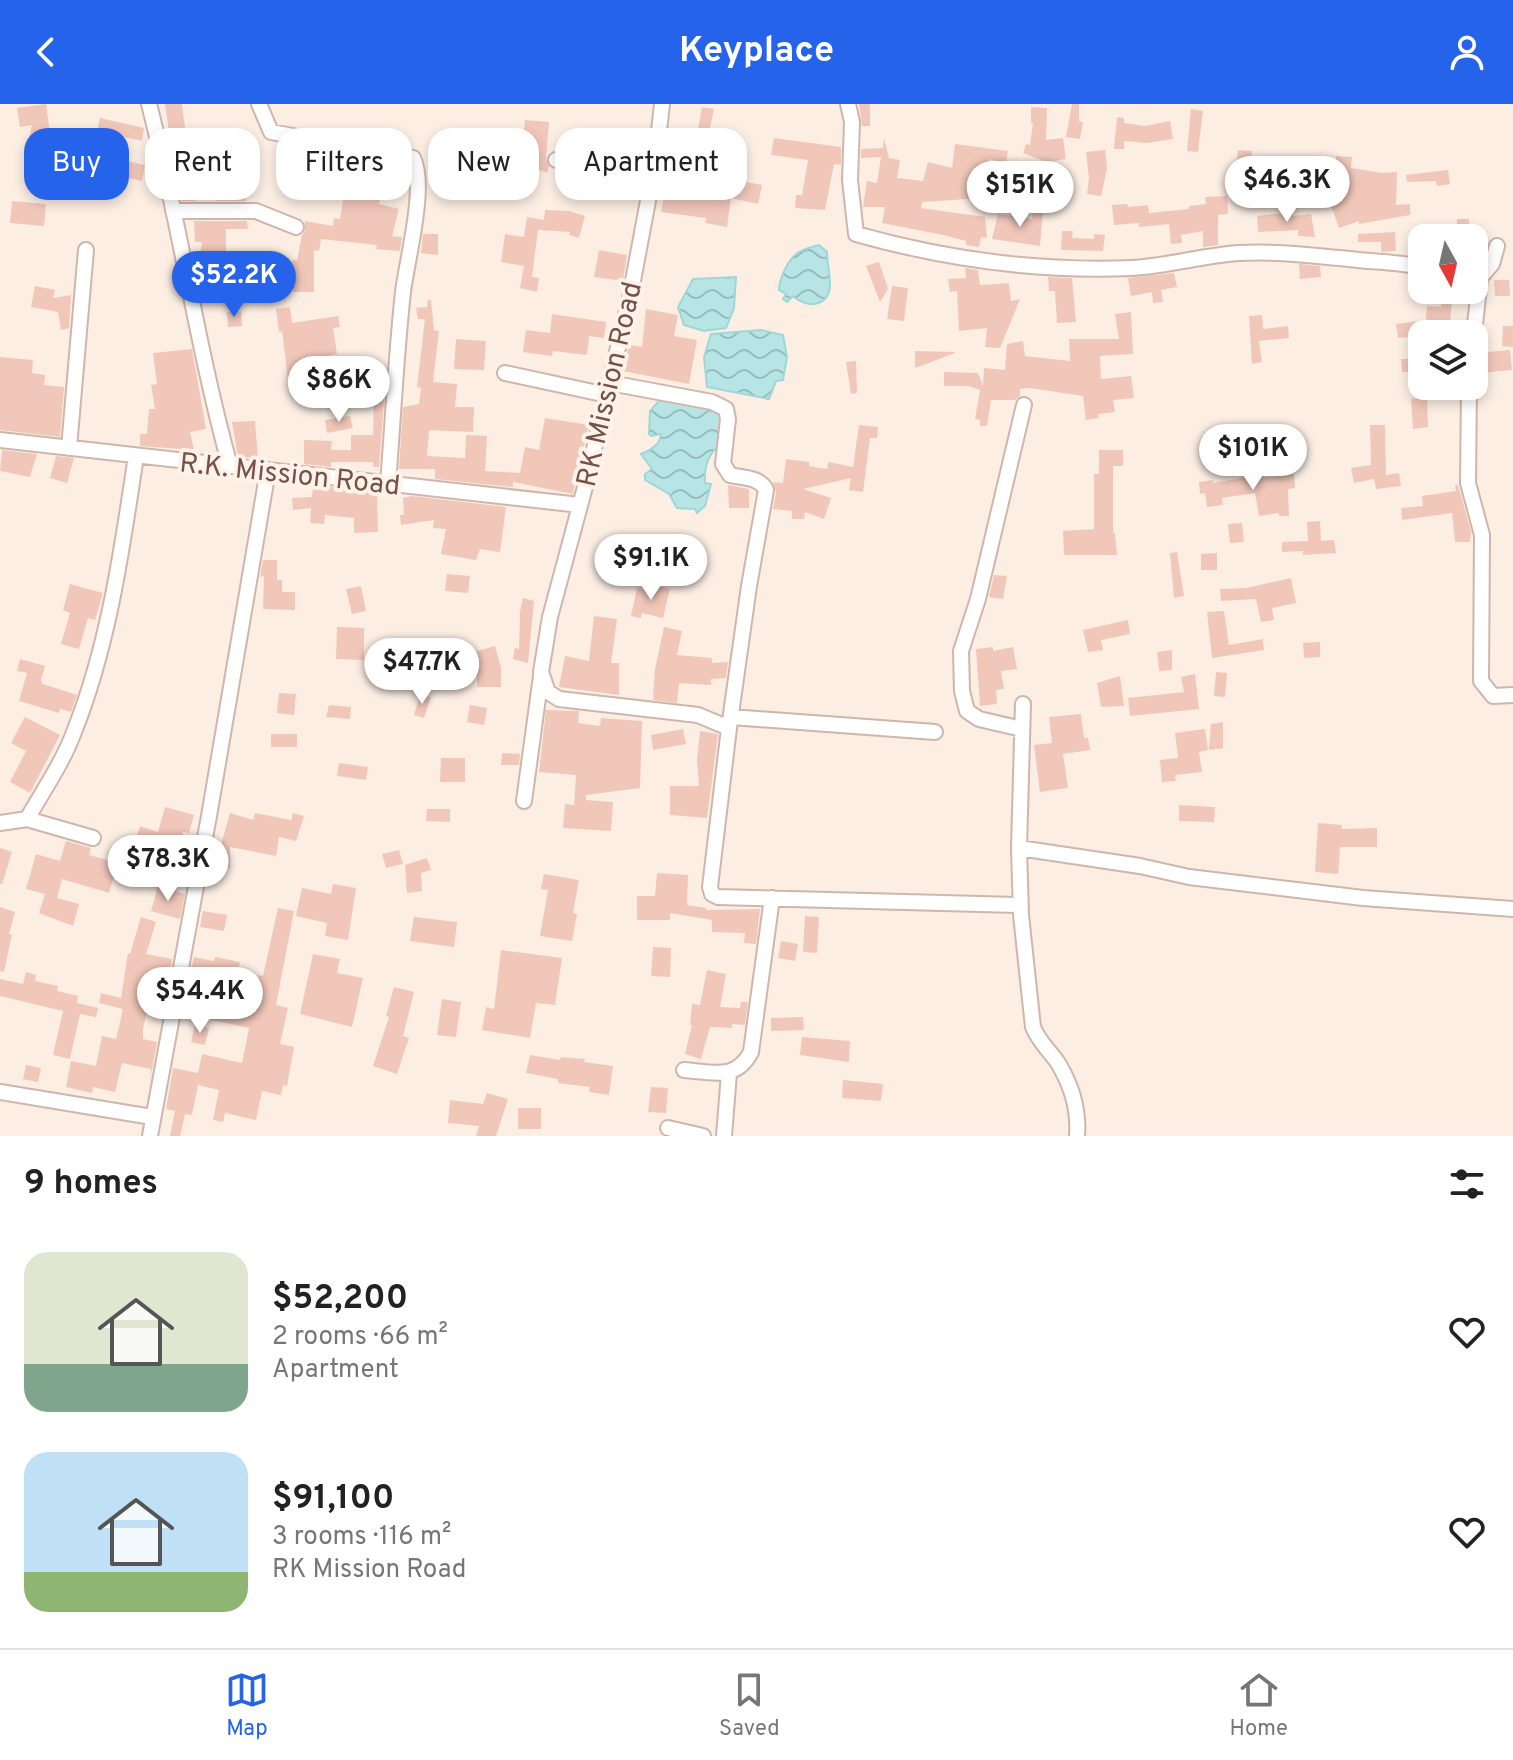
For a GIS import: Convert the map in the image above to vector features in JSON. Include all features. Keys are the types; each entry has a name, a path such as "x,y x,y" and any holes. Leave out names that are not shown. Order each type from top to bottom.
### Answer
{"street":[{"path":"149,104 215,412 230,466"},
{"path":"259,104 271,132 413,158 418,168 415,216 403,291 388,484"},
{"name":"RK Mission Road","path":"659,128 662,104"},
{"path":"848,104 852,122 850,180 856,234 985,262 1057,267 1132,268 1238,253 1279,253 1408,266"},
{"name":"RK Mission Road","path":"524,801 550,617 630,297 648,200"},
{"path":"173,211 256,211 296,227"},
{"path":"1488,268 1497,246"},
{"path":"69,448 86,250"},
{"path":"505,373 712,402 726,409 728,419 723,464 730,475 756,480 765,486 730,722 710,887 712,894 718,897 1020,905"},
{"path":"1469,400 1468,483 1482,535 1481,681 1493,696 1513,695"},
{"path":"1022,729 979,719 967,711 962,691 961,651 978,599 1024,405"},
{"name":"R.K. Mission Road","path":"0,440 580,505"},
{"path":"27,819 74,734 102,649 136,456"},
{"path":"150,1136 268,470"},
{"path":"541,672 548,692 559,699 698,715 730,722 935,732"},
{"path":"1023,704 1020,905 1033,1027 1038,1041 1056,1061 1073,1092 1077,1136"},
{"path":"0,823 27,819 93,838"},
{"path":"1019,848 1140,866 1189,877 1363,898 1513,909"},
{"path":"684,1070 729,1073 744,1066 751,1052 772,898"},
{"path":"724,1136 729,1073"},
{"path":"0,1092 152,1117"},
{"path":"668,1128 703,1136"}],"water":[{"path":"819,245 827,252 829,292 817,304 805,303 793,296 787,302 783,299 786,294 779,290 786,267 797,253"},
{"path":"736,277 734,308 726,328 704,331 684,325 678,307 693,279"},
{"path":"761,330 783,335 787,357 783,380 776,381 769,399 707,387 704,357 711,334"},
{"path":"677,400 711,406 723,415 720,444 712,452 705,471 705,483 711,484 705,506 697,513 695,509 677,508 669,494 645,480 645,474 652,469 641,454 654,447 661,434 649,434 650,411 659,401"}],"building":[{"path":"46,104 49,128 31,128 32,125 20,127 17,108"},
{"path":"165,104 182,104 185,128 168,128"},
{"path":"859,104 870,104 870,126 862,126"},
{"path":"1072,104 1079,104 1079,121 1083,122 1080,139 1066,137"},
{"path":"702,107 714,109 710,128 698,128"},
{"path":"1031,107 1047,108 1046,140 1063,138 1066,159 1047,162 1023,153 1026,144 1030,145 1033,123"},
{"path":"1191,109 1203,111 1198,152 1187,151"},
{"path":"1117,117 1124,118 1124,123 1145,126 1170,121 1173,139 1147,143 1124,141 1124,149 1114,149"},
{"path":"100,118 144,128 142,141 129,138 129,128 98,128"},
{"path":"525,120 549,122 547,173 539,170 539,128 524,128"},
{"path":"774,138 841,147 841,165 834,164 825,210 795,208 796,195 802,195 808,160 771,155"},
{"path":"884,138 889,158 900,160 897,178 923,181 928,162 952,168 955,144 1008,151 1006,163 989,159 987,169 981,169 986,170 984,198 922,202 921,208 985,217 987,238 981,237 979,247 943,235 882,223 885,207 863,207 867,181 877,183 881,157 861,158 861,149 883,148"},
{"path":"1105,150 1107,169 1101,196 1087,194 1086,152"},
{"path":"1238,150 1252,151 1250,175 1294,176 1294,198 1255,196 1255,186 1235,187"},
{"path":"1336,156 1352,157 1351,168 1397,172 1396,205 1410,204 1410,215 1359,224 1359,221 1339,228 1328,197 1322,196 1324,178 1320,178 1321,167 1336,167"},
{"path":"129,162 145,165 142,181 129,178"},
{"path":"1448,170 1450,184 1437,186 1436,181 1407,182 1406,175"},
{"path":"1006,174 1037,181 1034,198 1002,192"},
{"path":"747,182 762,185 758,204 740,200 747,200"},
{"path":"1227,196 1228,214 1218,215 1218,245 1203,247 1203,231 1181,235 1182,243 1171,244 1169,224 1139,227 1139,223 1114,225 1112,205 1148,205 1149,213 1189,209 1189,206 1206,204 1205,197"},
{"path":"343,200 380,200 379,204 399,209 392,236 402,237 400,251 376,249 377,245 321,239 319,251 314,250 314,292 293,292 293,284 198,271 202,242 195,242 194,221 247,221 248,229 226,229 226,253 293,262 297,260 305,221 333,226 334,218 340,219"},
{"path":"663,200 731,200 727,227 705,223 706,218 661,212"},
{"path":"12,201 46,204 44,226 10,223"},
{"path":"1033,208 1043,210 1040,246 992,239 998,214 1032,219"},
{"path":"545,210 569,211 585,216 579,238 569,235 570,232 538,230 532,277 539,278 537,292 520,288 524,266 501,262 505,234 524,237 527,217 544,220"},
{"path":"1293,212 1293,216 1311,214 1315,237 1298,236 1298,230 1258,232 1257,216"},
{"path":"1457,219 1469,219 1469,224 1457,224"},
{"path":"1062,231 1073,231 1072,238 1094,239 1094,234 1105,235 1103,251 1061,250"},
{"path":"1395,232 1396,251 1381,252 1381,242 1358,242 1358,234"},
{"path":"423,234 438,234 438,255 421,253"},
{"path":"599,250 627,255 623,281 594,277"},
{"path":"879,262 888,289 880,302 866,266"},
{"path":"1299,264 1320,266 1321,277 1300,279"},
{"path":"965,268 978,270 980,285 1009,283 1011,301 1020,299 1000,348 985,347 987,328 959,331 957,291 950,292 948,279 966,278"},
{"path":"1174,273 1177,287 1161,290 1163,302 1153,303 1152,292 1131,296 1128,278"},
{"path":"1048,277 1072,278 1076,322 1057,323 1055,291 1049,291"},
{"path":"1494,280 1509,280 1510,296 1495,296"},
{"path":"35,286 55,290 53,298 71,295 69,328 61,330 58,312 31,307"},
{"path":"892,286 908,288 904,321 887,319"},
{"path":"428,300 431,300 434,330 439,331 433,382 457,384 455,407 474,407 473,432 429,430 427,456 465,458 466,435 487,436 485,471 520,473 525,447 539,450 545,418 589,425 573,494 513,482 513,487 435,479 435,469 399,469 403,407 419,404 421,388 417,387 425,319 418,319 416,308 427,307"},
{"path":"1441,304 1452,304 1450,320 1426,320 1427,306 1441,307"},
{"path":"290,307 292,323 338,316 340,327 333,328 337,354 304,361 307,386 289,387 276,309"},
{"path":"646,309 678,315 674,336 697,340 689,384 623,371 629,345 642,347"},
{"path":"241,311 242,326 228,327 227,312"},
{"path":"1131,312 1133,354 1100,356 1101,379 1131,376 1134,398 1113,400 1115,412 1098,414 1099,418 1086,420 1083,396 1020,389 1020,396 1015,400 991,400 987,426 980,426 980,420 975,419 980,390 968,386 944,386 944,372 978,373 983,386 984,368 1005,370 1007,344 1023,341 1025,356 1070,361 1069,339 1119,339 1115,314"},
{"path":"552,314 606,322 604,338 589,336 587,355 553,351 552,356 523,352 526,330 550,333"},
{"path":"1262,315 1263,329 1288,326 1289,338 1259,341 1262,362 1252,364 1249,316"},
{"path":"1408,322 1408,337 1398,338 1396,324"},
{"path":"1503,326 1513,326 1513,347 1502,346"},
{"path":"456,339 486,341 484,370 454,369"},
{"path":"192,349 206,429 190,432 194,450 140,446 140,434 147,434 149,409 155,409 151,385 157,384 153,353"},
{"path":"1510,350 1512,370 1488,372 1488,352"},
{"path":"915,351 955,352 955,353 915,368"},
{"path":"0,357 33,360 32,373 45,375 44,385 64,387 60,437 0,430"},
{"path":"1401,359 1408,359 1408,372 1402,372"},
{"path":"856,361 857,393 851,394 846,362"},
{"path":"374,388 385,388 379,467 373,467 373,462 331,462 331,467 304,464 304,440 332,441 331,450 351,450 351,435 373,435"},
{"path":"1411,400 1427,400 1428,427 1413,429"},
{"path":"350,416 353,428 327,433 325,420"},
{"path":"255,421 258,458 238,457 232,422"},
{"path":"859,425 878,427 877,438 870,438 863,492 849,490 851,478 803,489 831,498 824,519 805,512 804,519 792,519 792,511 773,509 776,492 773,482 783,483 786,459 809,462 809,466 827,469 828,462 853,467"},
{"path":"1370,425 1385,425 1386,475 1399,473 1401,486 1376,489 1374,479 1354,483 1351,468 1371,465"},
{"path":"1245,434 1249,454 1227,458 1223,438"},
{"path":"2,450 37,454 30,477 0,471"},
{"path":"1099,450 1123,450 1123,466 1113,466 1113,533 1117,555 1064,555 1063,531 1094,529 1094,474 1099,474"},
{"path":"56,456 74,458 67,483 50,478"},
{"path":"1262,470 1263,478 1294,474 1295,488 1288,489 1289,516 1279,516 1279,513 1259,516 1255,493 1222,498 1223,505 1207,507 1205,493 1200,494 1199,482 1213,480 1213,483 1248,477 1247,472"},
{"path":"313,485 377,492 378,532 354,533 354,518 325,515 324,524 310,523 311,508 293,510 292,498 312,497"},
{"path":"728,485 749,489 749,508 729,508"},
{"path":"1455,485 1458,485 1471,531 1470,542 1455,542 1452,513 1402,520 1401,508 1423,506 1422,496 1456,491"},
{"path":"412,496 506,507 500,552 480,549 476,560 441,554 446,529 433,528 434,520 401,525 403,498"},
{"path":"1320,521 1321,541 1334,540 1336,553 1303,555 1303,551 1282,552 1282,542 1308,541 1307,522"},
{"path":"1242,523 1244,542 1230,543 1228,524"},
{"path":"1177,552 1184,596 1174,598 1170,553"},
{"path":"1217,553 1217,570 1201,570 1201,554"},
{"path":"263,560 277,560 277,580 282,580 282,592 295,592 295,610 263,609 264,576 260,577"},
{"path":"447,574 470,576 468,593 445,591"},
{"path":"994,575 1007,576 1003,599 989,597"},
{"path":"1291,578 1296,603 1272,608 1274,620 1261,622 1256,599 1221,601 1220,589 1246,588"},
{"path":"70,584 103,593 95,620 88,618 79,649 61,644 70,613 63,610"},
{"path":"653,585 670,589 663,618 642,613 641,618 631,616 637,588 652,591"},
{"path":"361,586 366,611 352,614 346,589"},
{"path":"523,598 534,601 528,663 513,659 515,648 519,649"},
{"path":"1224,611 1229,645 1263,639 1264,650 1212,658 1207,612"},
{"path":"594,616 617,619 611,663 619,663 619,695 559,687 565,656 589,661"},
{"path":"1128,620 1130,634 1101,640 1103,650 1088,652 1083,630"},
{"path":"337,627 364,628 364,660 336,659"},
{"path":"664,627 682,631 677,655 712,658 712,663 728,662 726,678 711,679 711,685 679,683 677,703 653,700 655,669"},
{"path":"1320,642 1320,657 1304,658 1303,643"},
{"path":"495,646 501,668 501,687 477,687 477,651"},
{"path":"993,647 993,651 1013,647 1017,669 1001,671 1004,689 996,690 997,704 980,706 976,649"},
{"path":"1172,650 1172,670 1159,671 1157,652"},
{"path":"20,659 45,666 43,684 77,695 71,712 60,709 59,713 19,701 27,673 17,671"},
{"path":"404,671 441,683 441,687 416,687 400,683"},
{"path":"1216,672 1227,673 1225,697 1214,696"},
{"path":"1195,674 1199,709 1130,716 1128,698 1184,692 1181,677"},
{"path":"1120,676 1124,706 1101,707 1097,683"},
{"path":"279,693 296,694 294,715 277,713"},
{"path":"420,695 431,697 424,718 414,715"},
{"path":"329,705 351,707 350,719 326,717"},
{"path":"470,705 487,708 484,725 467,722"},
{"path":"546,710 579,711 578,723 600,726 601,718 642,721 640,788 586,795 586,800 613,802 611,831 563,828 565,804 574,805 576,775 539,772"},
{"path":"1081,714 1084,738 1088,738 1090,750 1063,754 1068,788 1040,792 1034,745 1052,743 1049,717"},
{"path":"25,717 60,735 30,793 10,782 26,751 11,743"},
{"path":"1223,722 1223,748 1209,750 1211,724"},
{"path":"683,729 686,744 653,750 651,735"},
{"path":"1205,729 1208,750 1199,752 1202,772 1175,775 1176,781 1162,782 1160,760 1178,758 1175,733"},
{"path":"700,731 718,734 707,818 670,815 670,786 693,786 693,789 699,786 697,760"},
{"path":"271,734 297,734 297,747 271,747"},
{"path":"502,753 520,754 519,765 501,765"},
{"path":"441,758 465,758 465,782 440,782"},
{"path":"339,763 368,767 366,780 337,776"},
{"path":"1179,805 1215,807 1214,822 1179,821"},
{"path":"165,807 194,815 189,833 183,832 176,857 134,845 140,826 158,832"},
{"path":"427,809 450,809 450,822 426,821"},
{"path":"230,813 253,820 255,813 291,820 293,813 304,816 296,841 279,837 276,856 230,847 230,868 209,869 213,852 219,852"},
{"path":"1318,823 1342,825 1342,829 1377,828 1377,847 1340,847 1338,874 1315,872"},
{"path":"66,841 91,848 89,855 118,863 109,893 62,879 57,898 79,904 73,926 39,913 45,894 26,889 36,854 60,861"},
{"path":"0,848 12,852 2,884 0,884"},
{"path":"399,850 403,864 386,868 382,854"},
{"path":"427,858 431,870 421,873 422,891 407,893 405,865"},
{"path":"657,873 688,875 687,905 706,910 760,909 756,944 744,943 745,933 712,932 712,920 670,913 670,920 637,920 637,896 655,896"},
{"path":"544,874 579,880 572,941 540,936 548,890 541,889"},
{"path":"333,884 356,888 348,940 325,936 327,923 296,916 302,888 331,894"},
{"path":"158,886 185,894 180,919 151,911"},
{"path":"0,907 15,912 4,972 0,971"},
{"path":"278,908 294,911 276,1005 288,1008 280,1044 294,1047 287,1086 283,1085 281,1095 262,1091 256,1120 225,1113 223,1122 213,1120 219,1090 198,1085 192,1115 185,1114 180,1136 170,1136 175,1111 166,1109 173,1068 198,1073 202,1054 242,1063 249,1028 211,1020 220,977 191,970 194,957 240,962 233,996 253,1001 258,975 263,976"},
{"path":"203,911 227,915 224,931 200,927"},
{"path":"805,916 819,917 817,953 803,952"},
{"path":"141,917 156,922 146,954 172,959 166,992 152,988 143,1029 143,1039 157,1042 150,1081 151,1069 122,1063 115,1092 93,1087 92,1093 66,1087 71,1061 96,1066 102,1036 116,1039 123,1009 99,1003 101,993 121,998 128,953"},
{"path":"414,917 457,922 454,947 410,941"},
{"path":"781,941 798,944 795,961 778,958"},
{"path":"653,947 671,948 670,977 651,976"},
{"path":"501,950 562,958 555,1005 536,1003 530,1038 482,1030 486,1007 494,1009"},
{"path":"313,954 340,959 337,973 363,978 352,1027 300,1014"},
{"path":"707,970 726,974 720,1007 740,1008 741,1002 748,1002 745,1025 710,1027 701,1059 685,1054 692,1025 692,1004 700,1005"},
{"path":"26,972 36,975 35,981 58,986 57,991 78,996 77,1003 98,1008 96,1017 80,1014 70,1059 53,1055 63,1011 0,996 0,979 23,984"},
{"path":"394,987 414,992 403,1036 409,1038 397,1074 373,1066 389,1017 386,1016"},
{"path":"442,999 461,1002 456,1037 437,1035"},
{"path":"803,1017 804,1030 771,1031 771,1018"},
{"path":"195,1025 209,1028 205,1045 191,1042"},
{"path":"802,1037 850,1041 849,1062 800,1055"},
{"path":"530,1055 560,1060 561,1057 585,1059 584,1062 613,1066 609,1095 589,1092 590,1087 558,1083 558,1079 526,1073"},
{"path":"26,1065 41,1068 38,1082 23,1079"},
{"path":"843,1080 883,1084 881,1101 842,1098"},
{"path":"651,1087 668,1088 666,1113 648,1112"},
{"path":"487,1093 508,1099 496,1136 476,1136 479,1126 448,1123 450,1100 483,1104"},
{"path":"518,1108 541,1108 541,1129 518,1129"}]}
